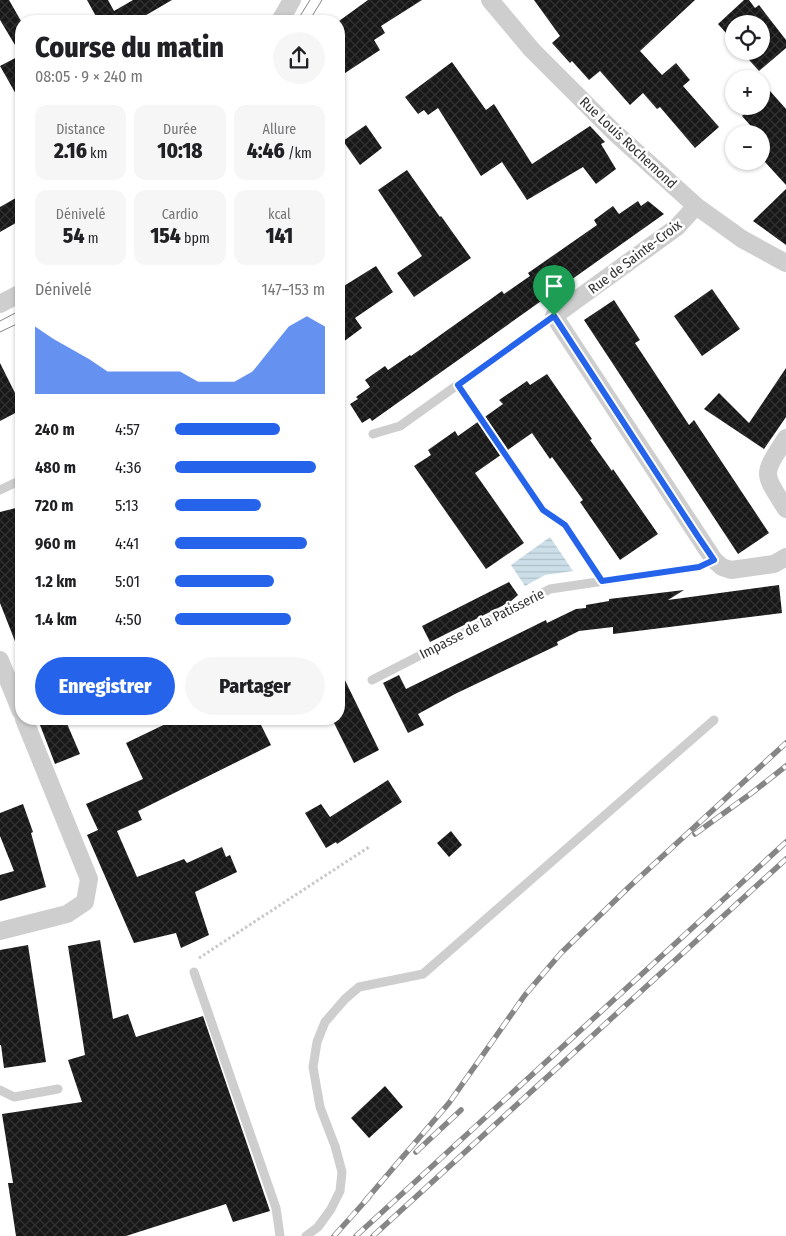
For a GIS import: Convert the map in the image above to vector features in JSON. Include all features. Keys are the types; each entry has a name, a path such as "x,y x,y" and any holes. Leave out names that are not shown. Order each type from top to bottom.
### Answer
{"street":[{"path":"283,15 292,0"},
{"name":"Rue Louis Rochemond","path":"490,0 532,50 613,131 696,206 742,239 786,262"},
{"name":"Rue de Sainte-Croix","path":"554,316 678,227 696,206"},
{"path":"0,304 15,296"},
{"path":"554,316 714,560 722,567 731,570 774,564 786,557"},
{"path":"786,438 769,464 767,473 768,482 786,509"},
{"path":"0,660 15,697"},
{"path":"0,931 67,914 85,902 89,880 26,725"}],"lane":[{"path":"373,434 400,426 554,316"},
{"path":"0,490 15,483"},
{"name":"Impasse de la Patisserie","path":"372,680 550,589 699,567 714,560"},
{"path":"306,1236 318,1227 331,1209 340,1191 342,1172 320,1107 314,1067 317,1042 325,1022 345,999 359,987 423,974 714,720"},
{"path":"194,972 276,1208 280,1236"},
{"path":"0,1090 14,1096 58,1089"}],"path":[{"path":"458,385 543,510 565,525 602,581"},
{"path":"194,972 194,963 199,957 369,847"}],"shaded area":[{"path":"550,537 573,571 545,575 525,586 511,565"}],"building":[{"path":"0,0 9,0 18,15 15,15 15,45 0,20"},
{"path":"87,0 108,0 114,11 133,0 172,0 146,15 95,15"},
{"path":"368,0 422,0 381,26 385,33 374,40 380,50 345,73 345,17"},
{"path":"534,0 695,0 640,51 662,75 676,63 690,80 683,86 719,127 695,148 660,107 657,109 643,93 630,105 600,71 589,80 552,43 560,36"},
{"path":"744,0 749,0 755,8 759,5 767,15 728,15"},
{"path":"725,18 725,32 718,24"},
{"path":"770,19 786,40 786,48 758,70 749,60 770,60"},
{"path":"15,58 15,92 0,66"},
{"path":"452,62 486,110 494,104 532,164 590,126 605,142 601,144 616,169 596,184 583,167 527,200 502,162 481,176 438,108 428,115 424,110 418,114 405,97"},
{"path":"770,91 786,109 786,185 770,167 770,125 750,125 742,116 770,115"},
{"path":"366,125 382,148 360,165 345,144 345,140"},
{"path":"407,170 471,258 414,297 397,273 422,256 378,190"},
{"path":"786,189 786,245 753,221"},
{"path":"15,198 15,223 0,232 0,207"},
{"path":"638,201 641,206 648,201 664,214 372,421 370,418 362,423 350,404 370,387 365,380 385,366 388,370 411,356 502,291 504,294 530,276 528,273 597,225 594,220 613,206 619,214"},
{"path":"376,266 393,292 355,318 362,328 345,341 345,285"},
{"path":"712,289 740,329 702,356 674,316"},
{"path":"614,300 640,340 635,343 689,425 694,420 769,533 738,554 584,320"},
{"path":"0,363 15,393 15,413 0,421"},
{"path":"786,368 786,417 764,449 704,409 719,393 749,423"},
{"path":"547,374 592,439 590,440 612,471 613,469 658,534 620,560 580,502 583,500 532,433 475,473 524,543 486,569 414,466 431,455 428,450 455,431 458,436 503,404 499,400 527,381 530,385"},
{"path":"15,508 15,641 0,603 0,512"},
{"path":"509,582 518,595 510,602 430,642 422,626"},
{"path":"779,585 782,613 613,634 613,627 579,631 557,642 558,645 455,694 418,714 424,725 408,733 383,683 399,675 406,689 546,620 547,623 576,609 586,608 586,605 609,601 609,599 684,590 668,600"},
{"path":"345,680 379,750 354,763 335,725 345,725"},
{"path":"40,725 68,725 80,754 55,764"},
{"path":"164,725 261,725 271,745 138,811 142,820 117,831 137,877 184,859 187,863 222,847 226,857 230,855 237,872 195,892 209,935 181,948 176,933 134,943 87,835 98,830 86,804 143,779 126,743"},
{"path":"388,780 402,802 337,844 336,842 326,848 305,813 321,804 330,817"},
{"path":"23,804 33,832 31,833 46,887 0,901 0,875 14,871 0,836 0,813"},
{"path":"451,831 462,845 449,857 437,843"},
{"path":"100,940 113,1019 128,1014 136,1037 203,1016 270,1211 233,1222 226,1204 126,1236 16,1236 8,1183 13,1183 2,1114 82,1102 68,1060 85,1055 68,946"},
{"path":"28,945 46,1062 4,1068 0,1045 0,950"},
{"path":"385,1086 403,1107 369,1138 351,1118"}],"tram line":[{"path":"301,15 310,0"},
{"path":"313,15 322,0"},
{"path":"0,321 15,313"},
{"path":"0,332 15,325"}],"railway":[{"path":"365,1201 449,1103 525,995 561,953 629,887 786,743"},
{"path":"695,834 786,766"},
{"path":"356,1236 786,842"},
{"path":"373,1236 786,859"},
{"path":"416,1152 461,1110"},
{"path":"334,1236 369,1197"}],"route":[{"path":"554,316 714,560 699,567 602,581 565,525 543,510 458,385 554,316"}]}
